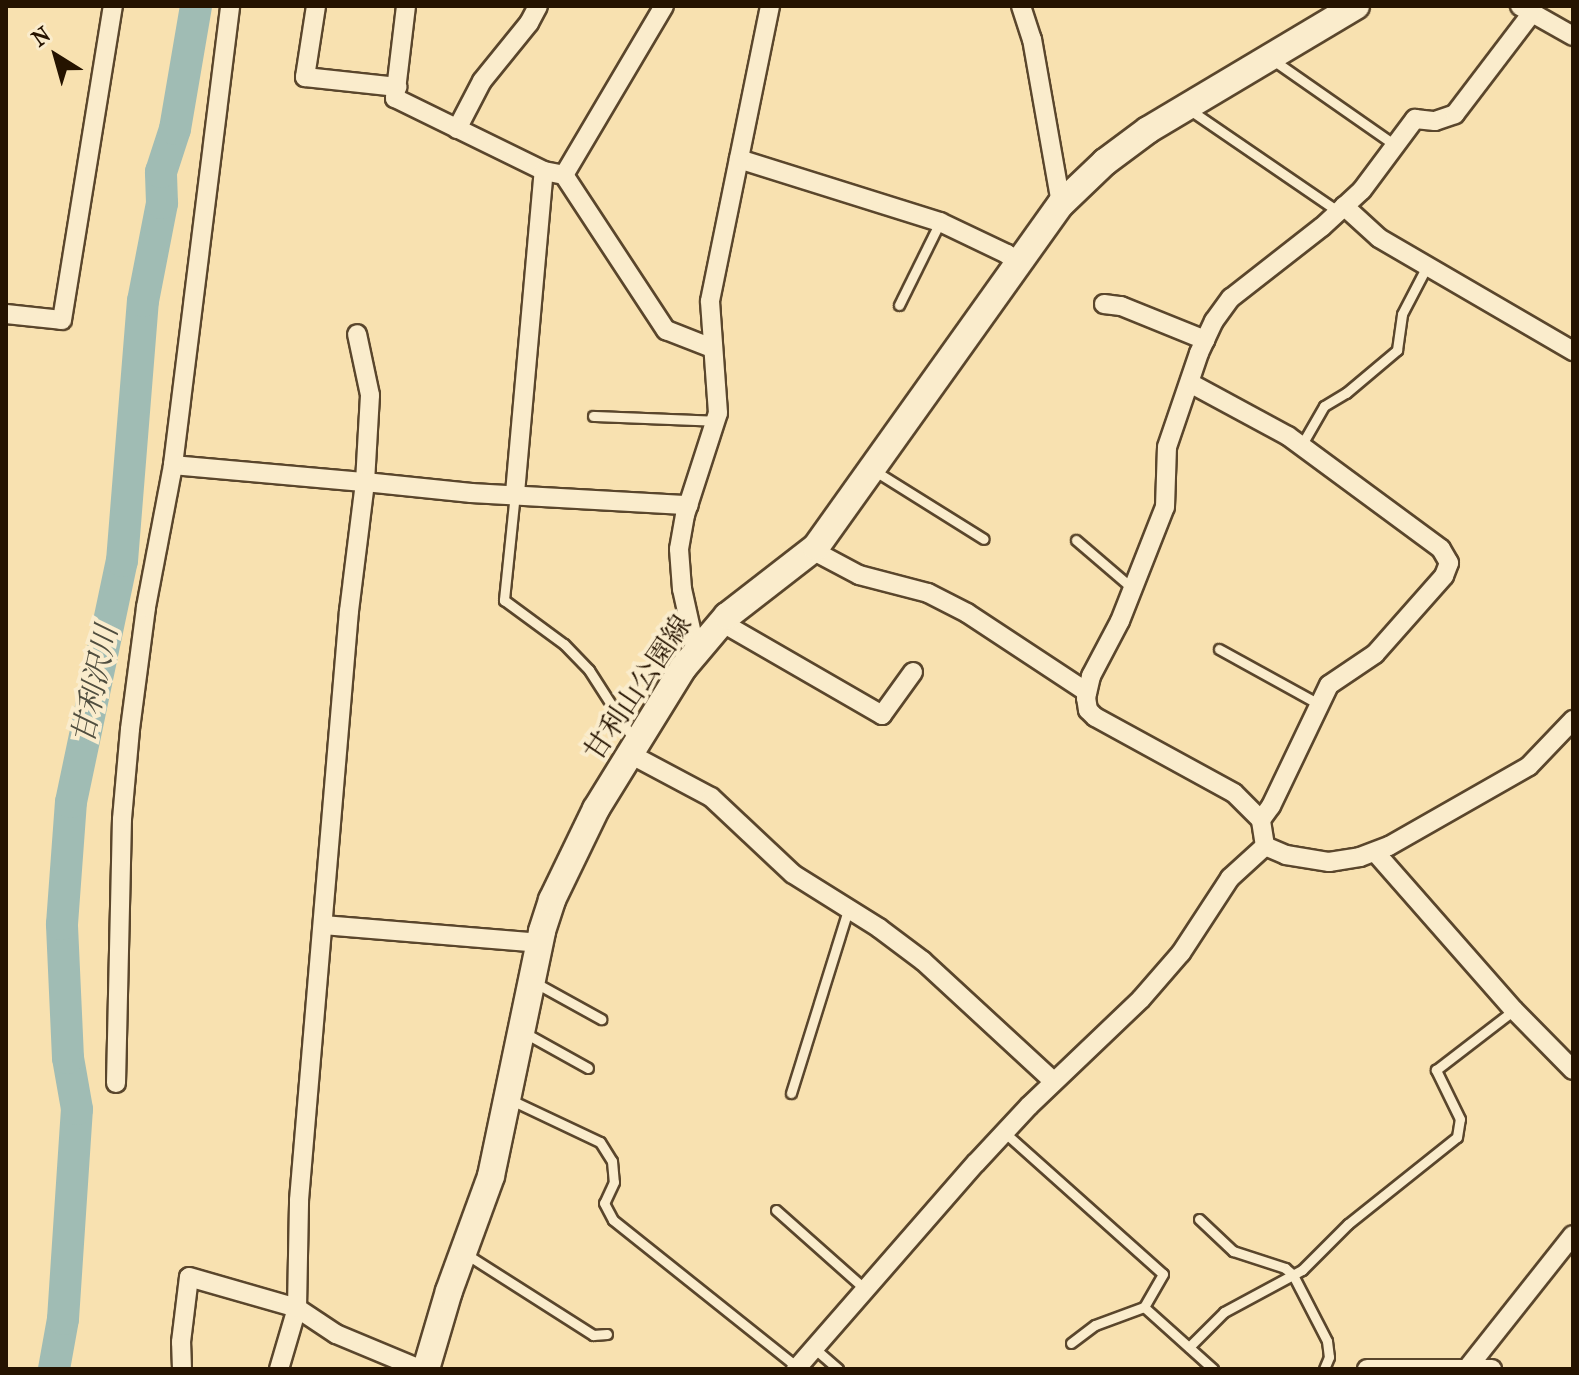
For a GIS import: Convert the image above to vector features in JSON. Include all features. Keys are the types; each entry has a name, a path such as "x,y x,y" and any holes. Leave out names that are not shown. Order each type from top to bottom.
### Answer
{"main road":[{"name":"甘利山公園線","path":"423,1369 491,1176 541,943 566,866 634,749 696,652 721,622 812,550 1061,204 1105,162 1184,106 1356,6"}],"street":[{"path":"6,314 62,320 113,6"},
{"path":"116,1083 122,819 129,744 144,620 173,465 230,6"},
{"path":"316,6 305,77 397,87"},
{"path":"406,6 395,98 544,171 564,175 666,330 712,348"},
{"path":"457,129 482,81 529,23 538,6"},
{"path":"564,175 664,6"},
{"path":"696,652 682,589 679,549 689,505 716,421 710,301 770,6"},
{"path":"1021,6 1032,39 1061,204"},
{"path":"1265,846 1261,820 1234,793 1095,717 1088,710 1087,692 1165,507 1167,447 1205,340 1231,298 1362,190 1415,119 1435,121 1455,114 1526,10 1573,36"},
{"path":"739,159 940,222 1007,254 1017,263"},
{"path":"515,493 544,171"},
{"path":"1342,209 1379,238 1573,351"},
{"path":"1104,304 1121,306 1205,340"},
{"path":"279,1369 297,1308 299,1200 350,597 365,482 370,395 357,334"},
{"path":"1190,383 1301,446 1441,549 1449,563 1444,576 1375,654 1341,674 1317,703 1271,806 1261,820"},
{"path":"173,465 689,505"},
{"path":"812,550 859,575 928,593 967,613 1087,692"},
{"path":"721,622 882,715 913,672"},
{"path":"1265,846 1286,855 1329,862 1375,852 1529,766 1573,720"},
{"path":"634,749 711,797 793,874 923,961 1054,1082"},
{"path":"796,1368 1004,1132 1141,999 1181,953 1230,878 1265,846"},
{"path":"1375,852 1514,1010 1573,1070"},
{"path":"323,925 541,943"},
{"path":"1469,1366 1573,1235"},
{"path":"182,1369 181,1342 189,1277 297,1308 336,1334 423,1369"},
{"path":"1367,1369 1469,1366 1492,1369"}],"lane":[{"path":"1271,58 1395,145"},
{"path":"1184,106 1342,209"},
{"path":"899,305 940,222"},
{"path":"1301,446 1324,406 1346,393 1397,350 1402,314 1427,266"},
{"path":"593,416 716,421"},
{"path":"871,469 984,539"},
{"path":"515,493 504,600 564,644 589,670 634,749"},
{"path":"1076,540 1132,588"},
{"path":"1219,649 1317,703"},
{"path":"791,1093 848,910"},
{"path":"533,981 601,1019"},
{"path":"1189,1347 1224,1312 1293,1275 1348,1224 1457,1137 1460,1119 1436,1070 1438,1065 1514,1010"},
{"path":"521,1031 588,1068"},
{"path":"506,1097 600,1142 612,1161 614,1182 604,1203 613,1220 796,1368"},
{"path":"1004,1132 1163,1274 1144,1307 1095,1325 1071,1343"},
{"path":"776,1210 864,1288"},
{"path":"1199,1219 1233,1251 1285,1268 1293,1275 1327,1341 1329,1357 1324,1369"},
{"path":"464,1253 593,1335 607,1334"},
{"path":"1144,1307 1213,1369"},
{"path":"814,1348 838,1369"}],"waterway":[{"name":"甘利沢川","path":"54,1369 63,1319 77,1109 68,1058 62,924 71,802 122,561 143,301 162,203 161,172 175,129 196,6"}]}
